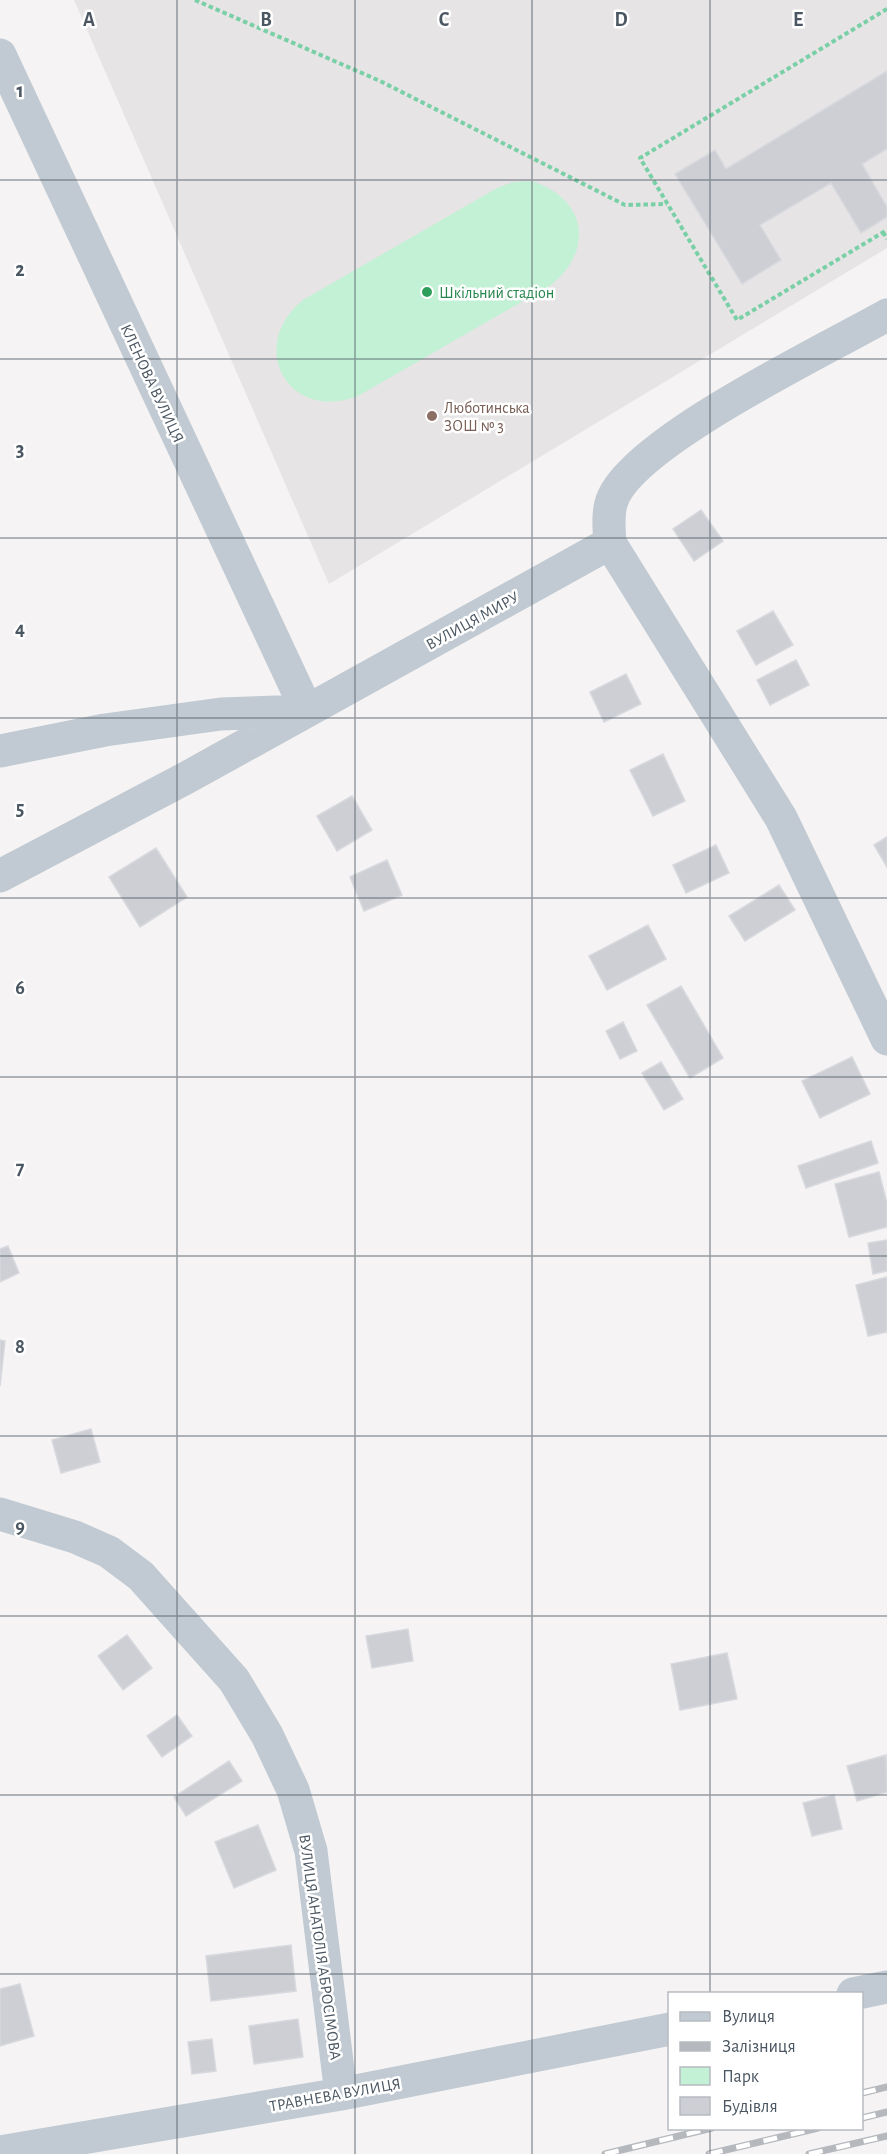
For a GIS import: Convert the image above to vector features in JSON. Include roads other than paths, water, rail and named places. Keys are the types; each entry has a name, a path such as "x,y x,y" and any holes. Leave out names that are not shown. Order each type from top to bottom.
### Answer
{"street":[{"name":"КЛЕНОВА ВУЛИЦЯ","path":"0,55 307,711"},
{"path":"887,315 706,416 652,452 630,474 612,498 609,524 610,543 782,818 887,1039"},
{"name":"ВУЛИЦЯ МИРУ","path":"0,876 307,711 610,543"},
{"path":"0,751 105,730 211,716 307,711"},
{"name":"ВУЛИЦЯ АНАТОЛІЯ АБРОСІМОВА","path":"0,1514 109,1552 141,1576 234,1680 267,1735 293,1790 311,1851 341,2094"},
{"path":"863,1992 887,1987"},
{"name":"ТРАВНЕВА ВУЛИЦЯ","path":"0,2152 341,2094 668,2030"}],"railway":[{"path":"863,2093 887,2087"},
{"path":"863,2118 887,2112"},
{"path":"605,2154 704,2130"},
{"path":"709,2154 810,2130"},
{"path":"809,2154 887,2136"}],"place":[{"name":"Шкільний стадіон","path":"427,292"},
{"name":"Люботинська ЗОШ № 3","path":"432,416"}]}
